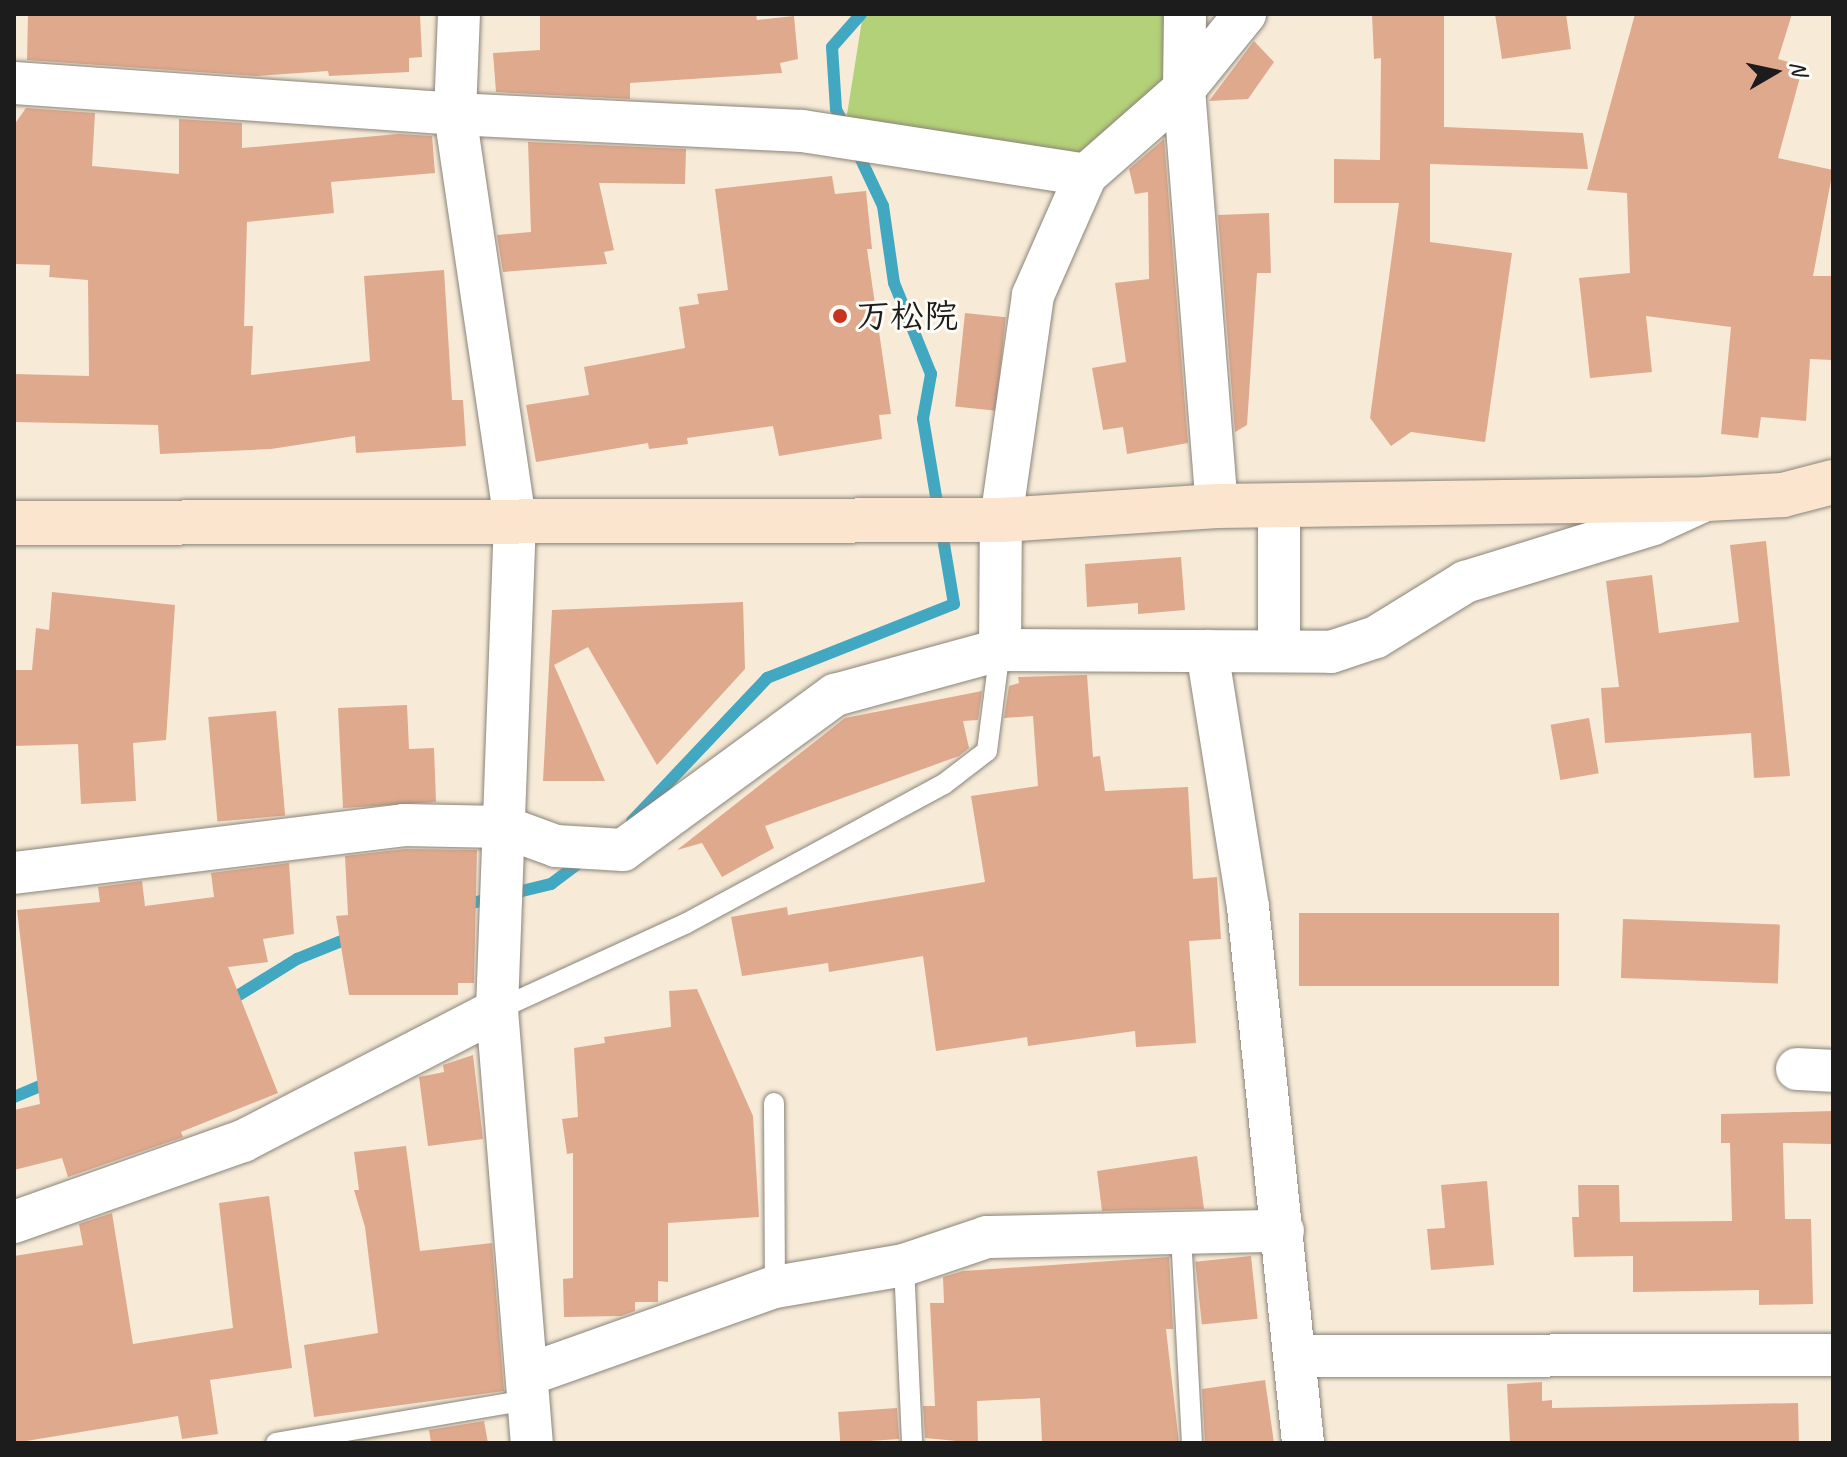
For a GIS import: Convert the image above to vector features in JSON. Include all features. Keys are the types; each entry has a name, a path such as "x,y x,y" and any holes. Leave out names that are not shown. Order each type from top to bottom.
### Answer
{"street":[{"path":"459,14 455,114 515,519 497,1010 532,1443"},
{"path":"1185,14 1184,89 1217,506"},
{"path":"1000,650 1001,520 1033,295 1086,175 1184,89 1245,14"},
{"path":"14,83 455,114 802,131 1086,175"},
{"path":"14,523 515,519 1001,520 1217,506 1707,499 1783,495 1833,482"},
{"path":"14,873 404,825 504,827 556,846 623,850 835,695 1000,650 1331,652 1376,637 1465,582 1653,524 1707,499"},
{"path":"1279,507 1279,651"},
{"path":"1207,651 1248,907 1303,1443"},
{"path":"14,1222 243,1141 497,1010"},
{"path":"529,1387 775,1287 904,1265 987,1237 1283,1231"},
{"path":"1295,1356 1833,1355"}],"lane":[{"path":"497,1010 685,924 944,784 987,751 1000,650"},
{"path":"774,1103 775,1287"},
{"path":"1181,1234 1192,1443"},
{"path":"904,1265 912,1443"},
{"path":"276,1443 529,1387"}],"green space":[{"path":"863,14 1172,14 1172,87 1082,164 845,127"}],"building":[{"path":"28,14 420,14 422,57 409,58 409,72 329,76 328,71 256,76 27,60"},
{"path":"540,14 756,14 757,20 794,16 798,59 780,63 782,73 630,83 630,99 496,92 493,53 540,50"},
{"path":"1372,14 1444,14 1444,127 1583,133 1588,169 1430,164 1430,242 1512,253 1485,442 1411,432 1391,446 1370,418 1399,203 1334,203 1334,159 1380,160 1381,58 1374,59"},
{"path":"1495,14 1566,14 1571,49 1502,59"},
{"path":"1635,14 1792,14 1778,59 1803,66 1778,158 1833,170 1813,276 1833,276 1833,360 1810,359 1806,421 1761,417 1758,438 1721,434 1731,327 1646,316 1652,372 1590,378 1579,278 1630,273 1627,193 1587,190"},
{"path":"1254,41 1274,62 1248,99 1209,101"},
{"path":"26,108 95,113 92,166 179,174 179,119 242,123 242,148 398,134 432,136 435,173 331,182 334,213 247,222 244,326 253,326 251,375 370,361 364,276 444,270 452,400 463,400 466,446 356,453 355,436 271,449 160,454 158,425 14,422 14,374 89,376 88,280 49,277 50,265 14,264 14,125"},
{"path":"1164,139 1188,443 1127,454 1123,427 1103,430 1092,368 1126,362 1115,283 1149,279 1148,192 1135,194 1129,169"},
{"path":"528,142 686,149 685,184 599,183 614,250 604,252 607,264 503,272 497,235 531,232"},
{"path":"832,176 835,194 866,191 872,249 867,249 891,414 879,415 882,439 779,456 773,426 687,438 688,444 649,449 648,443 536,462 526,405 589,395 584,367 685,348 679,307 699,304 697,294 728,290 715,189"},
{"path":"1269,213 1271,273 1257,273 1247,425 1235,432 1218,215"},
{"path":"965,313 1006,317 996,411 955,406"},
{"path":"1766,541 1790,776 1754,778 1751,733 1605,743 1601,688 1619,687 1606,581 1652,575 1659,633 1739,622 1730,545"},
{"path":"1181,557 1185,610 1138,614 1138,603 1087,607 1085,564"},
{"path":"52,592 175,605 166,740 133,743 136,801 81,804 78,744 14,746 14,670 32,670 36,628 49,630"},
{"path":"743,602 745,669 657,765 588,647 554,665 605,781 543,781 552,610"},
{"path":"1087,675 1093,757 1100,756 1105,791 1188,787 1193,879 1217,877 1221,939 1189,941 1196,1043 1136,1047 1135,1031 1028,1046 1027,1037 936,1051 923,956 829,972 828,963 742,976 731,917 787,907 788,915 985,882 971,796 1038,786 1033,716 1004,718 1009,686 1019,683 1018,677"},
{"path":"982,691 978,720 963,721 969,748 959,756 765,826 774,848 722,877 702,843 677,850 845,718"},
{"path":"407,705 409,749 434,748 436,802 343,808 338,708"},
{"path":"276,711 285,816 217,822 208,717"},
{"path":"1589,718 1599,773 1560,780 1551,725"},
{"path":"405,849 477,850 474,983 458,983 458,995 349,995 336,916 348,915 345,856"},
{"path":"289,863 294,934 263,939 268,962 228,967 278,1093 181,1132 183,1137 68,1177 62,1158 14,1170 14,1110 40,1104 17,910 100,902 98,887 142,881 145,906 214,897 211,873"},
{"path":"1299,913 1559,913 1559,986 1299,986"},
{"path":"1623,919 1780,924 1778,983 1621,978"},
{"path":"697,989 753,1116 759,1217 668,1223 668,1282 658,1281 658,1302 635,1302 635,1311 621,1316 564,1317 563,1279 573,1278 573,1153 567,1154 562,1119 578,1117 574,1048 605,1043 604,1037 671,1027 669,991"},
{"path":"473,1055 483,1139 428,1146 419,1077 444,1072 443,1065"},
{"path":"1833,1111 1833,1144 1783,1143 1785,1219 1811,1219 1813,1304 1759,1305 1759,1290 1633,1292 1633,1256 1574,1257 1572,1217 1579,1217 1578,1185 1619,1185 1620,1222 1732,1221 1730,1143 1721,1143 1721,1114"},
{"path":"406,1146 420,1251 492,1243 504,1391 314,1417 304,1345 378,1333 365,1227 354,1190 359,1190 354,1152"},
{"path":"1197,1156 1204,1209 1102,1211 1097,1171"},
{"path":"1487,1181 1494,1265 1431,1270 1427,1229 1445,1228 1441,1185"},
{"path":"269,1196 292,1368 210,1380 218,1434 182,1439 178,1416 14,1443 14,1256 83,1245 79,1224 112,1213 133,1344 233,1328 219,1203"},
{"path":"1251,1256 1258,1319 1202,1325 1195,1262"},
{"path":"1169,1257 1173,1329 1166,1329 1179,1443 1042,1443 1040,1398 977,1401 978,1443 925,1438 923,1406 935,1406 930,1303 944,1303 943,1277 963,1271"},
{"path":"1265,1380 1274,1443 1205,1443 1202,1389"},
{"path":"1542,1382 1542,1401 1552,1400 1552,1408 1798,1403 1799,1443 1510,1443 1507,1384"},
{"path":"897,1408 899,1439 840,1443 838,1412"},
{"path":"484,1421 488,1443 431,1443 429,1430"}],"waterway":[{"path":"846,129 836,109 832,47 861,14"},
{"path":"632,821 767,678 954,604 923,419 931,374 894,283 883,206 856,149"},
{"path":"460,906 551,884 583,860"},
{"path":"226,1003 297,959 354,936"},
{"path":"14,1097 52,1081"}],"place":[{"name":"万松院","path":"840,316"}]}
